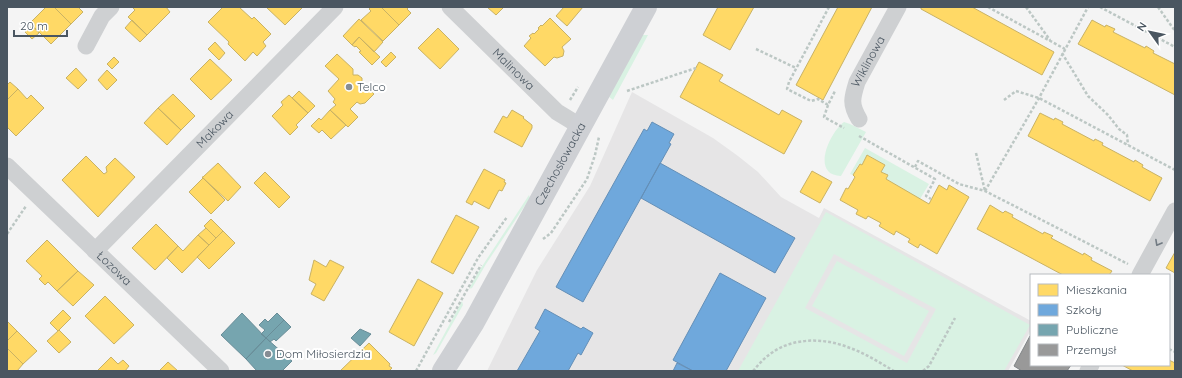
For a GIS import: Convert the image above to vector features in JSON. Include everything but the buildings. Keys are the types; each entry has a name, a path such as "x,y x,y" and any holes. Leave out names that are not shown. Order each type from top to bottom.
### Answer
{"street":[{"path":"86,46 102,16 112,7"},
{"name":"Makowa","path":"95,251 335,7"},
{"name":"Malinowa","path":"450,7 557,112 580,126"},
{"name":"Czechosłowacka","path":"443,371 474,322 646,7"},
{"name":"Wiklinowa","path":"859,119 852,104 852,95 857,82 898,7"},
{"name":"Łozowa","path":"7,166 221,371"},
{"path":"1135,270 1174,214"},
{"name":"Czechosłowacka","path":"453,371 474,322"}],"path":[{"path":"811,101 787,89 796,68 829,7"},
{"path":"988,7 1065,49"},
{"path":"1026,7 1051,42"},
{"path":"985,191 1039,98 1088,7"},
{"path":"1100,7 1175,47"},
{"path":"1158,7 1175,32"},
{"path":"756,49 796,68"},
{"path":"1062,54 1088,96 1127,135 1128,145"},
{"path":"627,91 696,68"},
{"path":"1004,100 1016,91 1039,98 1175,170"},
{"path":"828,105 824,117 845,128"},
{"path":"858,136 935,179 926,196 932,199"},
{"path":"976,153 985,191"},
{"path":"915,168 918,161 959,184 985,191 1135,270"},
{"path":"7,234 35,193"},
{"path":"416,371 478,258 508,215"},
{"path":"923,371 929,366 955,318"},
{"path":"753,371 773,352 786,345 803,341 819,341 851,348 894,371"}],"shaded area":[{"path":"632,92 713,138 758,172 781,197 819,218 824,208 1030,320 1030,332 1008,371 487,371 537,270 590,186"}],"green space":[{"path":"641,35 648,35 613,100 608,96"},
{"path":"844,122 866,132 841,176 832,174 826,169 825,161 829,143 833,135"},
{"path":"865,148 929,184 920,199 886,179 888,175 881,172 885,165 868,155 862,165 859,164 853,175 850,174"},
{"path":"529,195 530,198 486,264 472,288 469,289 477,274"},
{"path":"826,212 1030,325 1004,371 738,371","holes":["834,254 936,309 907,363 805,308"]},
{"path":"837,261 929,311 904,356 812,306"},
{"path":"462,301 463,305 436,353 433,355"}],"place":[{"name":"Telco","path":"349,87"},
{"name":"Dom Miłosierdzia","path":"268,354"}]}
